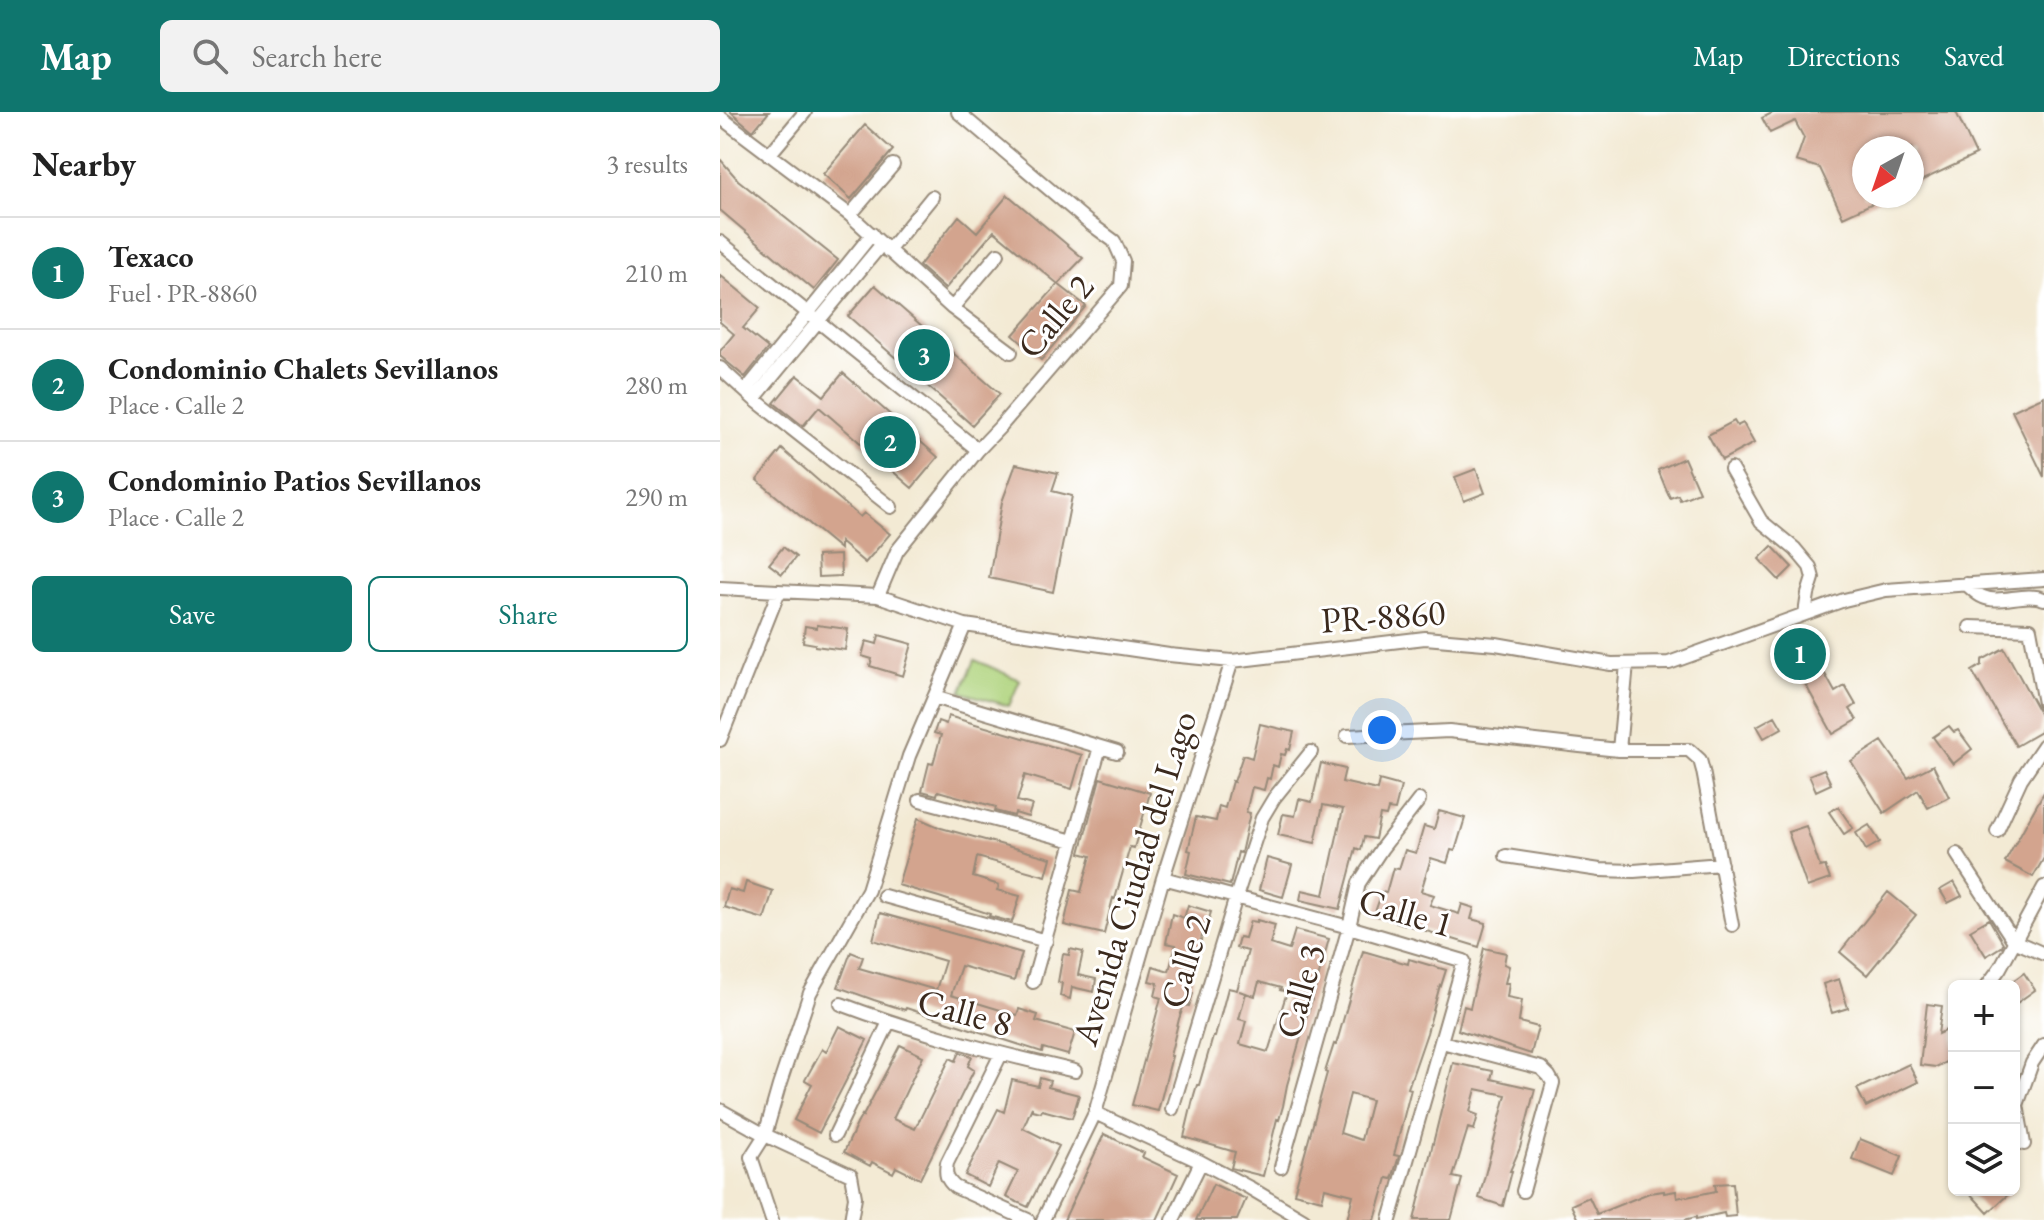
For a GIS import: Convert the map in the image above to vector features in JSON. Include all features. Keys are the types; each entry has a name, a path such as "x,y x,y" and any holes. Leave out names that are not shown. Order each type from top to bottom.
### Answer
{"street":[{"path":"769,155 805,112"},
{"name":"Calle 2","path":"878,596 897,551 978,450 1121,286 1123,261 1114,241 958,112"},
{"path":"720,117 850,215 952,308 1011,352"},
{"path":"850,215 893,165"},
{"path":"812,317 885,248 932,197"},
{"path":"750,395 872,234"},
{"path":"720,242 978,450"},
{"path":"952,308 998,254"},
{"path":"720,368 891,507"},
{"path":"1731,469 1761,521 1795,549 1810,567 1813,578 1805,614"},
{"name":"PR-8860","path":"720,588 878,596 965,625 1169,655 1232,661 1425,638 1496,644 1611,664 1627,664 1669,663 1844,600 1886,590 2044,579"},
{"path":"1966,584 1983,598 2040,596 2044,599"},
{"path":"720,740 726,708 779,591"},
{"path":"772,1220 751,1157 765,1135 810,993 868,890 909,756 965,625"},
{"path":"1970,627 2044,630"},
{"path":"2030,629 2044,703"},
{"name":"Avenida Ciudad del Lago","path":"1043,1220 1095,1113 1163,878 1232,661"},
{"path":"1619,750 1627,664"},
{"path":"934,697 1117,752"},
{"path":"1347,736 1449,731 1619,750 1689,750 1700,760 1732,925"},
{"path":"1997,831 2021,779 2044,745"},
{"path":"1033,982 1100,747"},
{"name":"Calle 2","path":"1172,1109 1262,818 1311,752"},
{"path":"920,800 1073,841"},
{"name":"Calle 3","path":"1281,1167 1359,883 1419,800"},
{"path":"1957,854 2014,941 2044,954"},
{"path":"1506,856 1600,870 1634,871 1721,864"},
{"name":"Calle 1","path":"1163,878 1464,961 1390,1220"},
{"path":"1991,980 2044,887"},
{"path":"884,896 1046,941"},
{"name":"Calle 8","path":"841,1004 889,1022 1001,1054 1075,1071"},
{"path":"835,1135 889,1022"},
{"path":"1442,1042 1541,1068 1553,1083 1523,1191"},
{"path":"2024,1144 2017,1105 2032,1063 2044,1045"},
{"path":"1001,1054 947,1163 945,1173 947,1180 955,1187 1028,1220"},
{"path":"720,1110 851,1175 855,1197 851,1220"},
{"path":"1095,1113 1201,1162 1304,1220"},
{"path":"1173,1220 1201,1162"}],"green space":[{"path":"975,660 1020,680 1009,706 961,692"}],"building":[{"path":"731,112 769,112 753,131"},
{"path":"1774,112 1956,112 1976,155 1924,179 1924,136 1852,136 1852,208 1862,208 1843,217 1820,168 1796,161 1804,138 1795,121 1770,133 1762,118"},
{"path":"865,125 893,150 851,199 823,174"},
{"path":"720,159 738,180 838,260 814,290 720,210"},
{"path":"1008,195 1083,258 1058,284 994,231 945,289 919,266 959,216 977,232"},
{"path":"720,275 760,308 743,328 768,348 745,377 720,356 720,351 734,334 720,322"},
{"path":"1058,284 1086,306 1041,360 1013,335"},
{"path":"875,285 1000,394 972,425 848,316"},
{"path":"843,373 938,457 912,488 819,407 803,426 774,403 797,375 824,396"},
{"path":"2044,396 2044,477 2012,411"},
{"path":"1734,421 1737,426 1743,423 1754,443 1722,460 1708,435"},
{"path":"782,449 860,517 864,513 890,534 865,563 840,542 840,549 757,480"},
{"path":"1684,458 1699,492 1680,500 1678,495 1670,498 1658,470"},
{"path":"1016,464 1058,473 1052,491 1072,496 1053,592 989,578 1002,502"},
{"path":"1476,469 1485,493 1464,501 1455,477"},
{"path":"1772,546 1792,567 1779,580 1759,559"},
{"path":"783,547 796,557 782,574 769,564"},
{"path":"840,555 841,576 818,577 817,556"},
{"path":"817,625 848,629 845,650 803,642 805,626 817,628"},
{"path":"879,635 912,644 903,676 870,666 872,659 862,656 866,641 877,644"},
{"path":"1807,642 1835,692 1845,686 1856,705 1850,709 1857,720 1833,734 1788,653"},
{"path":"2004,648 2043,719 2040,732 2016,746 1972,671 1982,665 1982,660"},
{"path":"948,716 1082,755 1072,789 1025,775 1017,801 1032,805 1028,817 995,811 996,807 938,791 937,795 922,791 941,735 934,733 938,721 946,724"},
{"path":"1775,716 1782,728 1764,738 1757,726"},
{"path":"1260,724 1294,732 1290,750 1287,749 1285,755 1281,754 1278,767 1273,765 1264,790 1252,787 1246,812 1250,813 1230,885 1186,874 1196,817 1216,821 1219,806 1225,808 1243,755 1252,758"},
{"path":"1949,726 1954,732 1958,730 1972,749 1953,764 1933,737"},
{"path":"1882,741 1908,778 1933,765 1949,797 1928,808 1918,790 1884,813 1851,761"},
{"path":"1321,763 1345,769 1342,782 1377,790 1379,780 1401,786 1395,810 1388,809 1386,816 1380,815 1375,839 1364,837 1361,850 1356,848 1340,909 1300,900 1302,890 1324,895 1343,809 1323,805 1315,843 1278,835 1283,814 1295,816 1299,799 1312,802"},
{"path":"1824,769 1831,784 1816,791 1809,775"},
{"path":"1100,778 1150,793 1134,848 1130,847 1113,898 1104,934 1064,925 1072,890 1081,892 1091,856 1080,853"},
{"path":"2044,792 2044,858 2033,877 2005,862"},
{"path":"1838,807 1853,828 1844,834 1829,812"},
{"path":"1439,811 1465,818 1455,851 1451,850 1447,863 1431,858 1421,891 1434,895 1430,905 1459,914 1462,904 1474,908 1471,919 1486,923 1479,947 1374,915 1382,892 1386,893 1393,868 1399,869 1405,850 1416,853 1424,826 1434,829"},
{"path":"918,818 941,828 1051,858 1046,876 977,857 973,877 999,885 997,890 1020,896 1012,922 898,885"},
{"path":"1869,825 1880,842 1866,850 1856,833"},
{"path":"1806,826 1820,867 1825,866 1830,879 1807,887 1788,832"},
{"path":"1267,858 1292,865 1283,897 1259,890"},
{"path":"746,882 773,891 764,919 724,907 729,889 743,893"},
{"path":"1954,882 1962,896 1948,903 1940,890"},
{"path":"1888,892 1916,915 1867,975 1840,952"},
{"path":"1188,905 1211,912 1191,977 1194,978 1190,993 1193,994 1189,1006 1184,1005 1179,1019 1158,1111 1132,1105 1161,998 1155,996 1158,983 1149,981 1153,966 1169,971 1176,945 1166,943 1172,914 1184,918"},
{"path":"880,913 1022,953 1014,981 961,966 951,995 1017,1015 1019,1009 1038,1015 1036,1021 1075,1032 1068,1055 1043,1048 1042,1052 838,987 851,952 863,957 859,968 936,990 945,961 873,940"},
{"path":"1989,919 2003,943 1986,956 1970,930"},
{"path":"1250,921 1275,925 1270,944 1289,950 1295,930 1329,939 1263,1176 1231,1168 1235,1152 1184,1137 1228,988 1237,990 1248,951 1236,948 1239,937 1245,938","holes":["1259,982 1287,992 1268,1052 1240,1044 1246,1021 1239,1019 1246,993 1255,996"]},
{"path":"1484,948 1506,953 1504,964 1509,966 1505,983 1509,983 1507,997 1522,1000 1519,1022 1538,1027 1531,1054 1458,1030 1464,1006 1470,1008"},
{"path":"1070,949 1083,952 1078,975 1096,979 1094,992 1072,987 1070,999 1060,996 1062,983 1058,982 1063,954 1069,955"},
{"path":"1363,951 1408,964 1409,959 1446,970 1408,1088 1411,1089 1394,1155 1399,1156 1392,1179 1387,1178 1375,1220 1347,1220 1353,1195 1325,1188 1322,1200 1294,1193 1325,1072 1336,1045","holes":["1350,1094 1371,1100 1361,1140 1340,1133"]},
{"path":"2024,973 2035,990 2020,1001 2020,980 2014,980"},
{"path":"1839,979 1848,1008 1832,1013 1823,984"},
{"path":"1927,1004 1942,1006 1938,1034 1948,1029 1948,1061 1936,1067 1920,1065"},
{"path":"839,1026 867,1040 819,1133 794,1120 812,1084 805,1080 822,1049 826,1052"},
{"path":"900,1045 923,1056 893,1119 915,1129 950,1058 956,1061 960,1052 972,1056 968,1066 974,1070 920,1179 896,1167 893,1173 872,1162 870,1166 844,1152"},
{"path":"1453,1063 1493,1071 1491,1079 1535,1089 1520,1148 1510,1171 1503,1206 1479,1198 1506,1095 1476,1089 1470,1112 1478,1115 1474,1130 1468,1128 1453,1177 1462,1179 1451,1220 1414,1220"},
{"path":"1909,1064 1918,1082 1866,1107 1857,1089"},
{"path":"1040,1078 1050,1081 1048,1087 1079,1095 1072,1118 1032,1110 1032,1107 1023,1128 1059,1146 1028,1207 1006,1197 1018,1172 999,1163 988,1187 965,1175 998,1109 1004,1112 1012,1080 1038,1086"},
{"path":"1104,1134 1178,1174 1157,1220 1064,1220"},
{"path":"1860,1139 1902,1156 1894,1176 1852,1159"},
{"path":"1733,1183 1736,1216 1725,1217 1724,1213 1684,1220 1578,1220 1571,1205 1589,1197 1597,1214 1649,1193 1676,1191 1677,1198 1687,1197 1716,1191 1715,1184"},
{"path":"1213,1184 1246,1199 1237,1220 1196,1220"},
{"path":"1972,1196 2006,1196 1988,1213"}],"place":[{"name":"Condominio Patios Sevillanos","path":"924,355"},
{"name":"Condominio Chalets Sevillanos","path":"890,442"},
{"name":"Texaco","path":"1800,654"}]}
